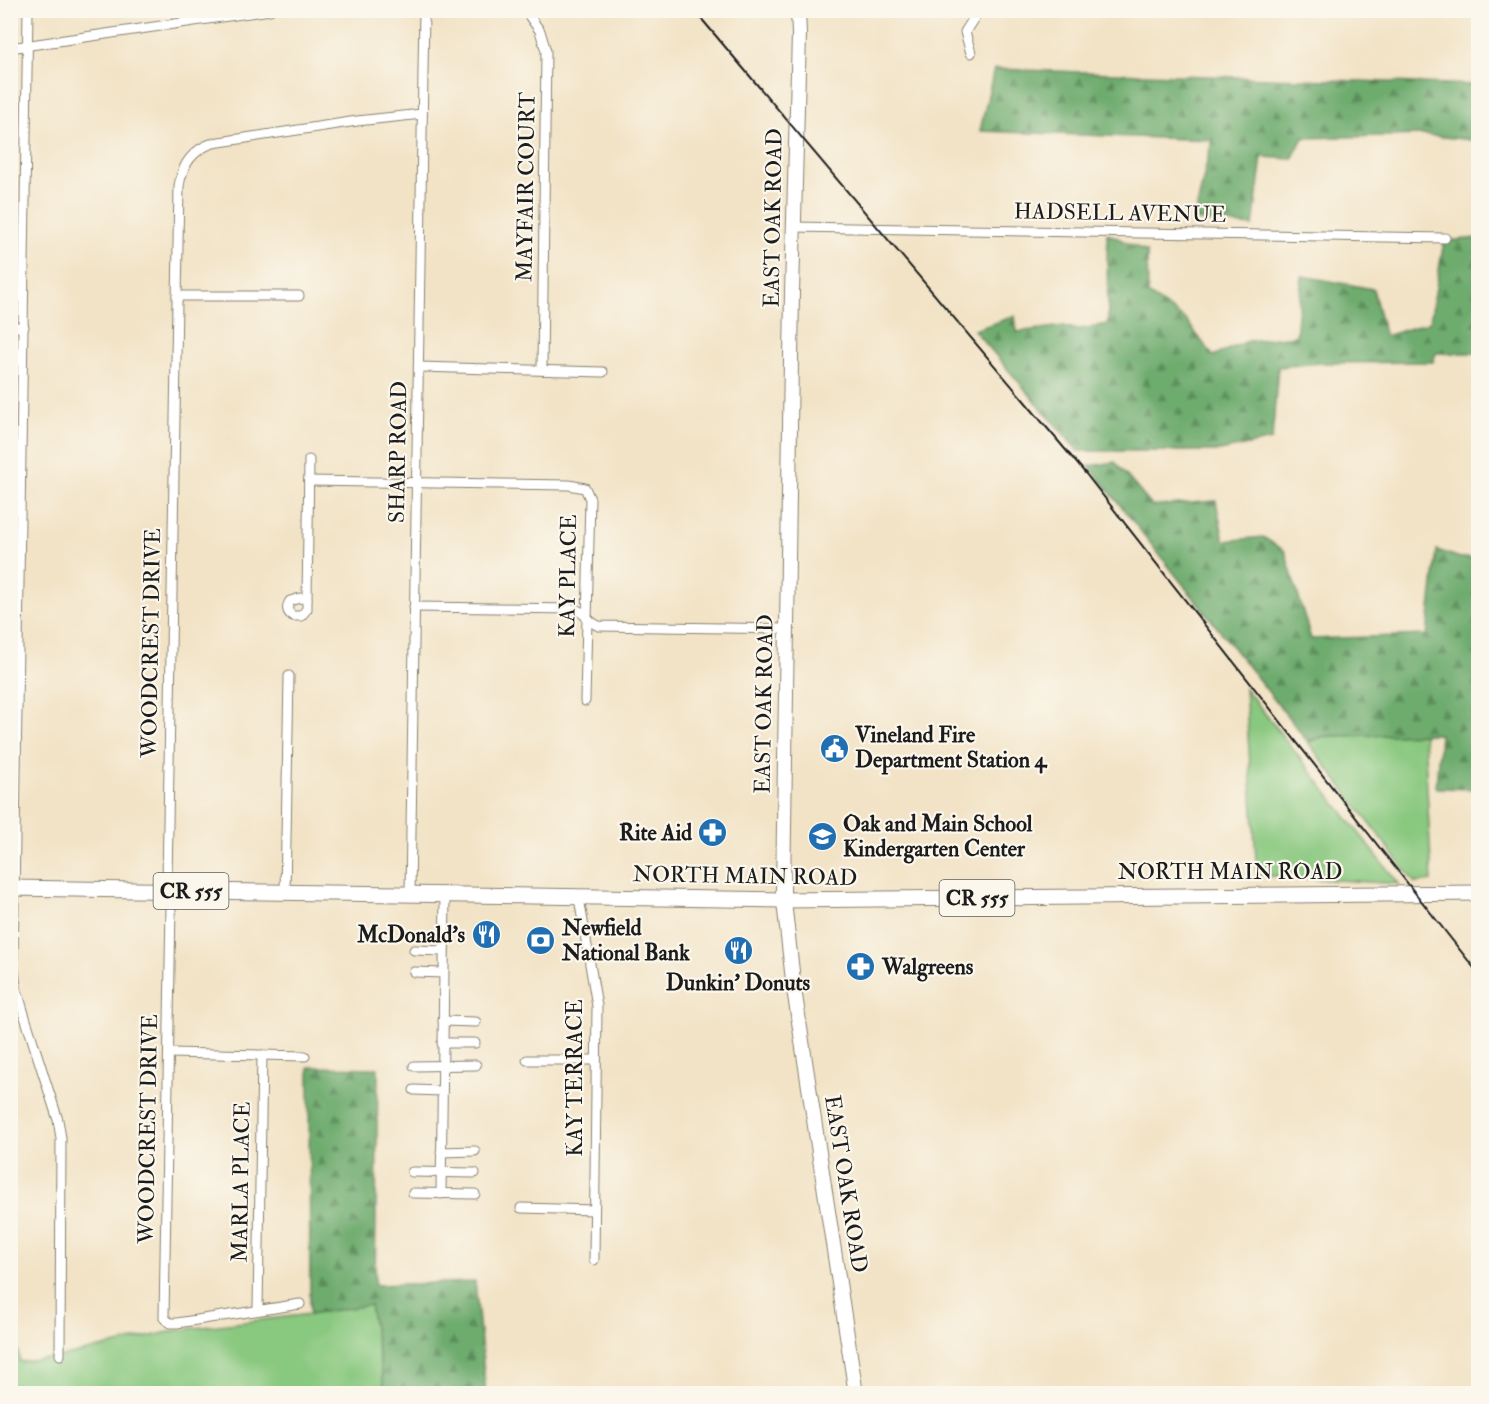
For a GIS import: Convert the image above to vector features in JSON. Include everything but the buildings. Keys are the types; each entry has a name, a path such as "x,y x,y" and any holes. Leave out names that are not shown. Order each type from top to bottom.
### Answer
{"main road":[{"name":"NORTH MAIN ROAD","path":"12,888 783,900 1479,893"}],"street":[{"path":"28,10 12,888 13,962 16,987 58,1120 61,1138 60,1355"},
{"path":"10,48 270,10"},
{"name":"SHARP ROAD","path":"410,894 424,10"},
{"name":"MAYFAIR COURT","path":"525,10 540,31 546,51 542,369"},
{"name":"EAST OAK ROAD","path":"798,10 800,34 786,629 783,900 794,990 855,1394"},
{"path":"971,53 965,32 979,10"},
{"name":"WOODCREST DRIVE","path":"258,1309 177,1323 170,1323 164,1318 171,905 169,891 170,671 178,186 180,174 185,165 199,149 213,143 357,121 422,114"},
{"name":"HADSELL AVENUE","path":"794,227 1445,238"},
{"path":"177,296 299,296"},
{"path":"10,327 24,327"},
{"path":"419,368 603,372"},
{"path":"307,599 309,460"},
{"path":"309,481 417,483"},
{"name":"KAY PLACE","path":"417,483 580,486 588,492 590,499 585,701"},
{"path":"414,607 574,609 580,610 592,624 599,626 786,629"},
{"path":"285,893 289,676"},
{"path":"441,1194 444,895"},
{"name":"KAY TERRACE","path":"579,898 597,1006 594,1260"},
{"path":"414,950 443,951"},
{"path":"414,972 443,973"},
{"path":"442,1021 476,1022"},
{"path":"442,1043 475,1043"},
{"path":"169,1053 304,1056"},
{"name":"MARLA PLACE","path":"258,1309 262,1055"},
{"path":"527,1060 596,1060"},
{"path":"414,1066 476,1065"},
{"path":"414,1090 441,1091"},
{"path":"441,1152 475,1151"},
{"path":"412,1172 475,1173"},
{"path":"413,1193 475,1194"},
{"path":"521,1208 594,1210"},
{"path":"258,1309 300,1304"}],"green space":[{"path":"994,69 1478,85 1478,143 1472,140 1424,135 1303,138 1292,159 1262,157 1253,226 1194,220 1212,140 980,131"},
{"path":"1107,233 1147,252 1148,294 1185,319 1213,356 1248,341 1296,336 1302,276 1373,289 1385,336 1430,322 1444,241 1478,238 1478,353 1436,353 1433,362 1320,363 1278,367 1272,440 1220,451 1078,451 974,330 1015,316 1017,332 1064,326 1077,330 1108,324"},
{"path":"1115,462 1152,506 1216,501 1224,541 1263,537 1285,551 1311,639 1427,635 1437,550 1460,558 1478,558 1478,789 1436,788 1440,734 1325,736 1308,742 1089,466"},
{"path":"1245,688 1399,884 1257,875"},
{"path":"1424,734 1432,881 1415,883 1308,742 1325,736"},
{"path":"309,1067 378,1068 375,1285 475,1282 486,1393 385,1393 370,1305 310,1314"},
{"path":"370,1304 385,1393 11,1393 10,1310 20,1362 61,1357 178,1330 310,1314"}],"railway":[{"path":"694,10 1086,474 1478,973"}],"place":[{"name":"Vineland Fire Department Station 4","path":"834,748"},
{"name":"Rite Aid","path":"713,833"},
{"name":"Oak and Main School Kindergarten Center","path":"822,837"},
{"name":"McDonald's","path":"486,935"},
{"name":"Newfield National Bank","path":"541,941"},
{"name":"Dunkin' Donuts","path":"738,951"},
{"name":"Walgreens","path":"861,967"}]}
